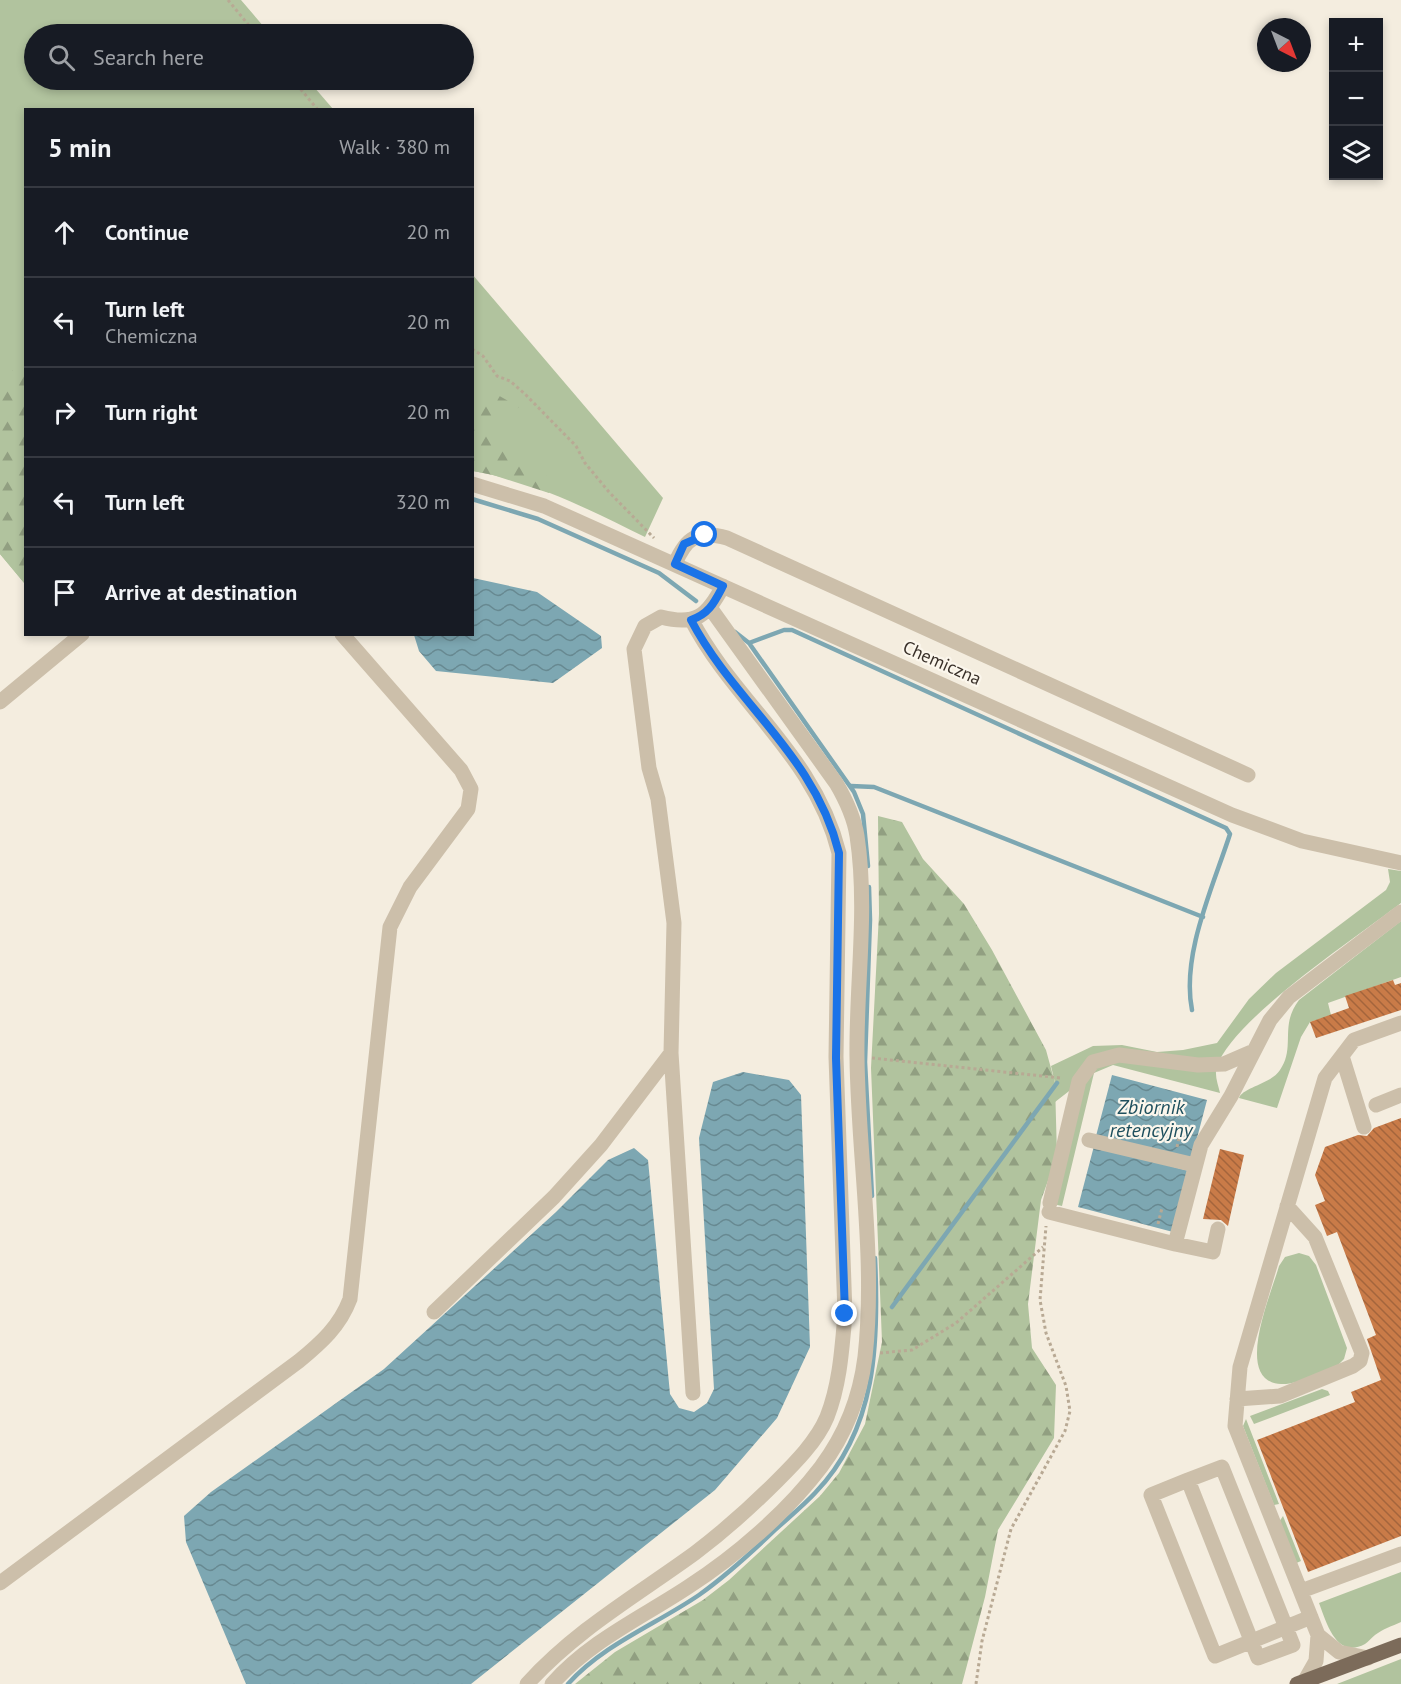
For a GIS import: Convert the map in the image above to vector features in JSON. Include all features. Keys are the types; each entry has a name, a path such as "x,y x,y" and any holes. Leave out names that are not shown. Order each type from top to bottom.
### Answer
{"main road":[{"path":"1300,1683 1401,1645"}],"street":[{"name":"Chemiczna","path":"474,485 544,506 1232,815 1302,841 1401,863"},
{"path":"671,563 684,544 698,536 711,534 727,538 1248,775"},
{"path":"693,1394 671,1053 674,923 658,799 649,768 634,649 645,626 661,617 675,621 691,620 702,616 711,609 723,586"},
{"path":"552,1684 587,1650 691,1586 730,1556 802,1489 835,1446 852,1413 865,1350 868,1287 857,1057 861,918 857,836 846,800 836,783 711,609"},
{"path":"527,1684 579,1633 720,1534 788,1470 807,1448 826,1418 842,1351 845,1314 836,1058 839,853 830,818 813,786 710,651 691,620"},
{"path":"0,702 80,636"},
{"path":"0,1583 299,1361 328,1336 345,1312 350,1299 390,927 410,887 463,818 471,798 468,780 461,770 344,636"},
{"path":"1175,1244 1201,1145 1270,1020 1289,997 1401,912"},
{"path":"1300,1683 1316,1661 1318,1635 1301,1592 1275,1512 1235,1426 1240,1367 1326,1078 1354,1040 1401,1023"},
{"path":"1218,1229 1213,1252 1175,1244 1049,1207 1079,1081 1093,1062 1119,1055 1198,1065 1224,1064 1254,1051"},
{"path":"434,1312 562,1189 602,1145 671,1053"},
{"path":"1342,1056 1364,1127"},
{"path":"1376,1105 1401,1095"},
{"path":"1089,1140 1196,1166"},
{"path":"1237,1399 1280,1396 1360,1361 1362,1353 1315,1237 1287,1206"},
{"path":"1286,1627 1222,1467 1151,1495 1215,1656 1311,1617"},
{"path":"1188,1480 1252,1641"},
{"path":"1301,1592 1401,1554"},
{"path":"1318,1635 1339,1652 1368,1658"}],"path":[{"path":"228,0 248,24"},
{"path":"301,90 316,108"},
{"path":"474,350 483,356 497,376 510,381 525,394 576,446 585,463 609,492 651,533 671,563"},
{"path":"868,1058 894,1058 1062,1078"},
{"path":"976,1684 982,1641 1011,1529 1068,1422 1069,1399 1046,1333 1040,1300 1043,1247 1049,1207"},
{"path":"865,1350 878,1353 912,1350 956,1323 997,1284 1043,1247"}],"green space":[{"path":"0,0 241,0 261,24 24,24 24,90 317,90 332,108 24,108 24,583 0,554"},
{"path":"474,276 663,498 645,537 540,489 474,471"},
{"path":"24,359 24,583 0,554 0,383"},
{"path":"496,394 519,407 492,427 554,482 549,493 474,471 474,405"},
{"path":"878,816 902,822 923,859 964,904 992,950 1046,1050 1055,1083 1057,1156 1041,1200 1028,1304 1032,1348 1056,1385 1054,1438 998,1530 985,1597 962,1684 575,1684 615,1652 703,1600 729,1580 820,1496 839,1473 865,1424 882,1342 871,1068 879,914"},
{"path":"1388,869 1401,871 1401,903 1299,979 1247,1025 1228,1047 1217,1066 1216,1076 1220,1093 1113,1065 1094,1073 1062,1206 1053,1204 1073,1088 1055,1102 1055,1083 1051,1066 1093,1046 1122,1045 1157,1052 1183,1050 1217,1043 1249,999 1276,973 1386,890 1390,882"},
{"path":"1401,921 1401,977 1328,1003 1331,1015 1310,1022 1301,1037 1277,1108 1239,1098 1246,1091 1276,1075 1280,1070 1287,1053 1290,1019 1299,1000"},
{"path":"1299,1253 1309,1256 1316,1265 1347,1348 1344,1359 1338,1365 1302,1380 1281,1384 1267,1379 1259,1368 1257,1353 1259,1334 1279,1266 1285,1257"},
{"path":"1322,1389 1328,1391 1330,1395 1254,1424 1250,1416"},
{"path":"1246,1419 1279,1504 1274,1505 1243,1426"},
{"path":"1283,1516 1301,1561 1294,1564 1279,1522"},
{"path":"1401,1572 1401,1622 1381,1631 1365,1644 1355,1648 1340,1643 1329,1628 1319,1603"},
{"path":"1401,1659 1401,1684 1337,1684"}],"water":[{"path":"474,578 537,592 601,636 602,648 553,683 436,671 419,651 414,636 474,636"},
{"path":"743,1072 789,1080 801,1095 810,1347 777,1418 715,1490 471,1684 246,1684 186,1542 184,1516 211,1492 384,1369 556,1212 608,1160 634,1148 648,1160 670,1394 679,1408 694,1412 707,1403 714,1389 699,1138 713,1082"},
{"name":"Zbiornik retencyjny","path":"1112,1075 1207,1100 1191,1161 1096,1136"},
{"name":"Zbiornik retencyjny","path":"1094,1146 1189,1171 1173,1232 1078,1207"}],"building":[{"path":"1393,980 1395,985 1401,983 1401,1010 1316,1038 1310,1022 1349,1008 1345,996"},
{"path":"1401,1118 1401,1536 1308,1572 1257,1440 1355,1402 1351,1392 1381,1380 1367,1339 1376,1335 1337,1232 1327,1236 1315,1205 1325,1201 1315,1175 1325,1147 1358,1135 1367,1136 1374,1128"},
{"path":"1220,1149 1244,1155 1228,1226 1221,1220 1203,1219"}],"waterway":[{"path":"474,500 538,519 659,573 696,601"},
{"path":"749,643 784,630 792,630 1226,828 1230,834 1200,921 1195,944 1191,967 1192,1010"},
{"path":"735,632 749,643 854,792 863,814 868,866"},
{"path":"851,786 874,787 1203,917"},
{"path":"869,887 865,1062 872,1196"},
{"path":"892,1307 1057,1083"},
{"path":"568,1684 597,1657 682,1606 719,1580 806,1503 836,1468 851,1441 870,1383 876,1321 875,1258"}],"route":[{"path":"705,535 698,536 684,544 675,564 723,586 711,609 691,620 710,651 802,769 819,795 833,826 839,853 836,1058 838,1172 845,1314"}]}
